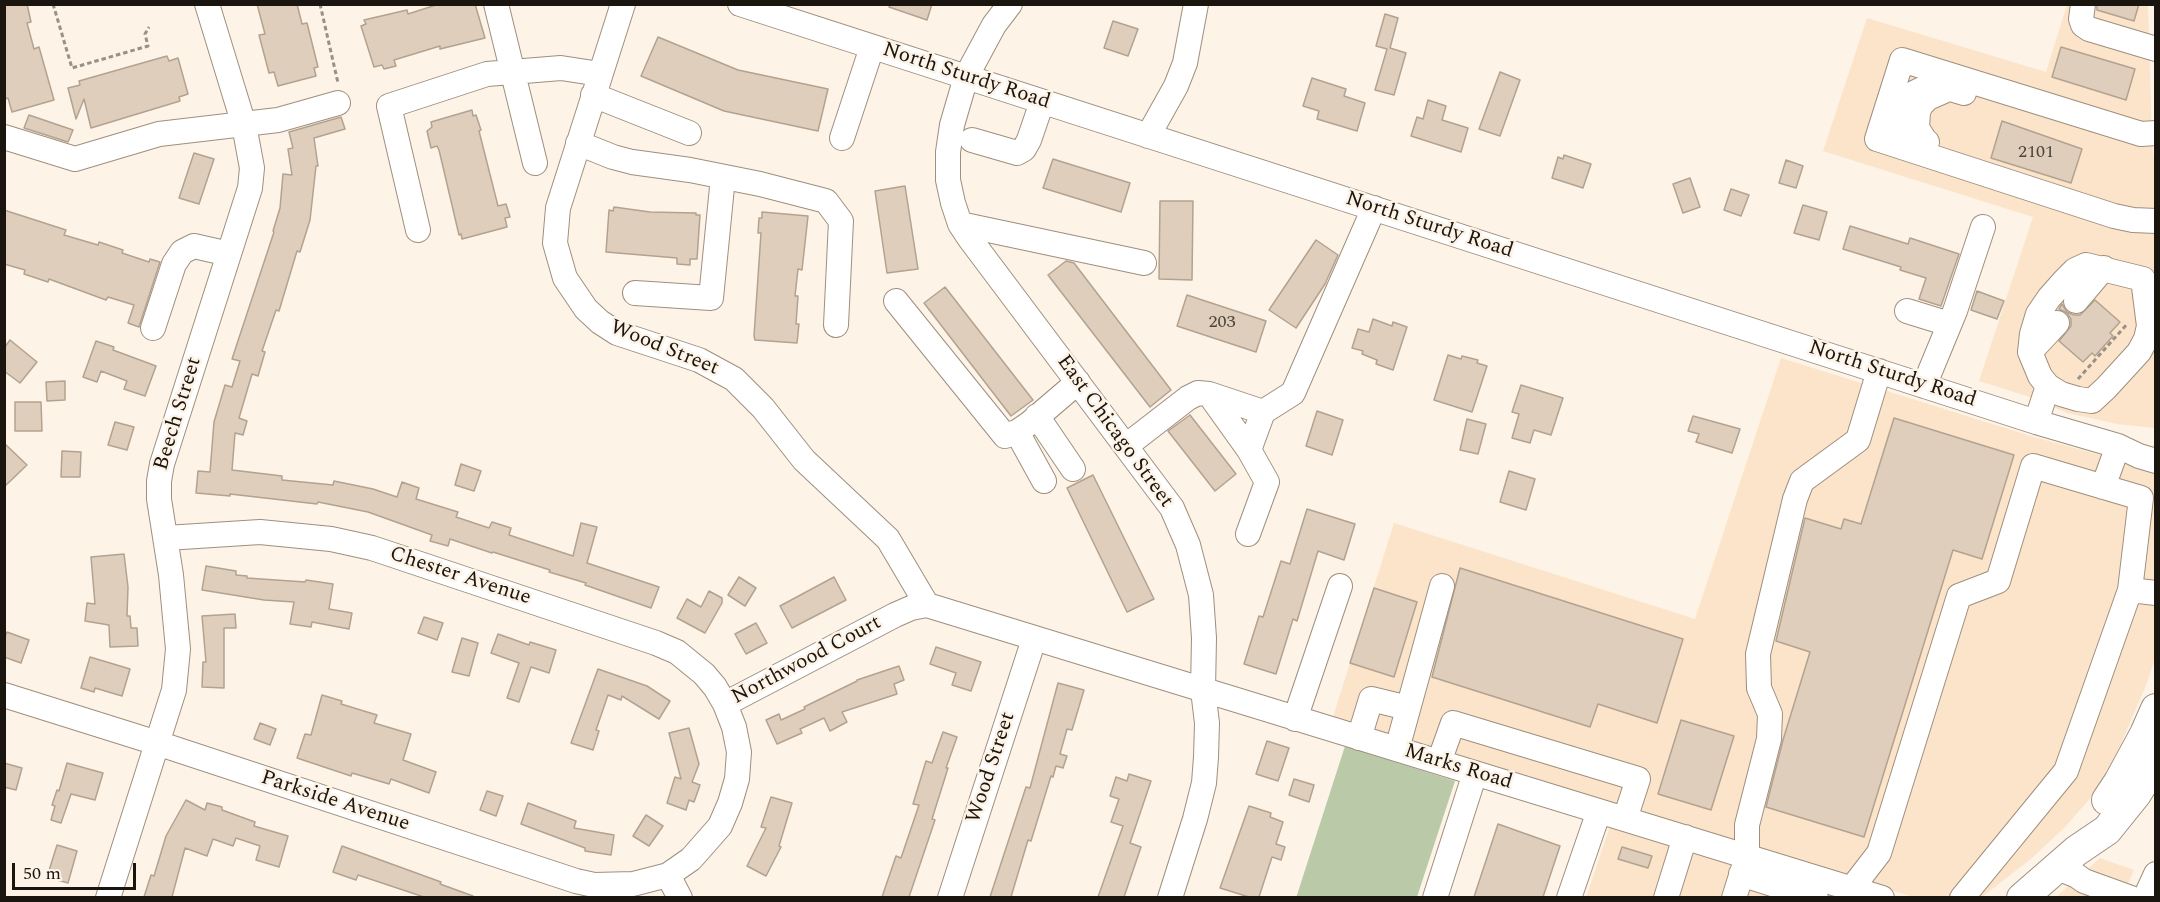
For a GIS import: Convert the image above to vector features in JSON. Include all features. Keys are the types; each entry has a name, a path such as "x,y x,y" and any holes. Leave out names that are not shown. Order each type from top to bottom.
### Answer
{"main road":[{"path":"2067,859 2119,782 2156,709"},
{"path":"2022,897 2067,859 2107,830 2156,762"}],"street":[{"name":"Beech Street","path":"108,897 174,690 178,649 166,538 159,499 162,464 250,188 252,168 244,125 207,4"},
{"path":"496,4 535,163"},
{"name":"Wood Street","path":"623,4 558,208 555,243 565,278 586,309 617,333 699,360 734,379 763,408 804,460 888,539 927,605"},
{"name":"North Sturdy Road","path":"740,4 2036,422 2118,446 2156,461"},
{"name":"East Chicago Street","path":"1010,4 994,25 966,77 952,124 948,152 948,180 960,224 1172,508 1188,545 1201,595 1204,638 1203,690 1206,723 1204,783 1170,897"},
{"path":"1148,136 1176,86 1185,63 1196,4"},
{"path":"2083,4 2080,19 2089,30 2156,49"},
{"path":"842,138 872,47"},
{"path":"2156,133 2141,134 1902,60 1877,140 2114,216 2156,221"},
{"path":"418,230 389,106 487,74 561,68 689,133"},
{"path":"2003,91 1983,98 1944,87 1924,88 1908,96 1902,104 1897,118 1900,131 1926,142 2037,178 2053,196"},
{"path":"972,140 1017,153 1024,149 1029,140 1042,102"},
{"path":"4,137 75,159 159,134 278,120 338,103"},
{"path":"578,143 632,162 690,170 826,201 841,221 836,325"},
{"path":"635,293 711,298 723,177"},
{"path":"1249,450 1263,412 1293,393 1374,208"},
{"path":"960,224 1144,263"},
{"path":"1924,386 1949,324 1983,227"},
{"path":"153,328 174,264 182,252 194,246 229,254"},
{"path":"2086,265 2151,278 2149,326 2146,339 2139,352 2092,400 2061,394 2060,386 2040,376 2030,352 2038,314 2049,298 2075,270 2086,265"},
{"path":"2076,301 2104,268"},
{"path":"896,301 1005,436 1017,432 1078,382"},
{"path":"1907,311 1949,324"},
{"path":"2030,352 2057,323"},
{"path":"1734,897 1744,865 1747,825 1769,739 1770,714 1759,688 1758,654 1795,499 1803,481 1858,440 1879,371"},
{"path":"2036,422 2060,386"},
{"path":"1126,446 1188,398 1198,393 1209,394 1263,412"},
{"path":"1209,394 1249,450 1267,482 1248,534"},
{"path":"1037,416 1073,468"},
{"path":"1017,432 1044,481"},
{"name":"North Sturdy Road","path":"2118,446 2156,445"},
{"path":"2103,487 2118,446"},
{"path":"1845,890 1879,852 1959,596 1998,581 2033,466 2141,498 2130,590 2066,771 1962,897"},
{"name":"Chester Avenue","path":"166,538 260,532 331,539 372,548 677,652 698,668 715,687 725,704"},
{"path":"1295,719 1340,586"},
{"path":"1397,749 1442,586"},
{"path":"2130,590 2156,593"},
{"path":"927,605 1034,639"},
{"name":"Northwood Court","path":"668,874 691,859 706,843 720,826 730,803 737,779 739,752 734,727 725,704 895,615 911,608 927,605"},
{"name":"Wood Street","path":"950,897 1034,639"},
{"name":"Marks Road","path":"1034,639 1685,837 1744,865 1882,897"},
{"name":"Parkside Avenue","path":"4,695 576,881 594,885 615,885 652,880 668,874"},
{"path":"1359,738 1371,699 1408,708"},
{"path":"1439,762 1453,723 1638,779 1625,819"},
{"path":"1435,897 1475,773"},
{"path":"1569,897 1599,811"},
{"path":"1666,897 1685,837"},
{"path":"2067,859 2084,880 2131,897"},
{"path":"1744,865 1816,897"},
{"path":"668,874 680,897"},
{"path":"2145,897 2156,874"}],"path":[{"path":"53,4 72,68 148,46 145,34 149,27"},
{"path":"320,4 338,80 338,103"},
{"path":"2060,386 2132,320"}],"shaded area":[{"path":"2067,5 2148,5 2152,142 2156,179 2155,428 2117,424 2067,413 2033,398 1979,381 2033,217 1823,151 1867,18 2046,72"},
{"path":"1781,358 2034,437 2155,470 2156,655 2147,683 2111,767 2093,795 2066,826 2032,858 1982,897 1913,897 1333,717 1394,523 1695,619"},
{"path":"1610,826 1842,898 1586,898"},
{"path":"2100,858 2134,870 2122,897 2055,898"}],"green space":[{"path":"1345,746 1455,781 1417,897 1296,898"}],"building":[{"path":"4,4 27,4 31,22 27,23 34,49 39,47 54,100 12,112 8,98 4,99"},
{"path":"257,4 297,4 302,24 307,23 318,67 314,68 316,76 278,86 274,72 269,73 259,35 265,34"},
{"path":"439,4 475,4 485,38 440,49 440,46 394,60 396,66 384,69 382,65 374,67 361,26 366,24 364,20 407,10 408,14"},
{"path":"890,4 932,4 927,20 889,7"},
{"path":"2097,4 2139,4 2134,21 2097,10"},
{"path":"1385,14 1398,18 1390,48 1406,53 1394,95 1375,90 1387,49 1376,46"},
{"path":"1113,21 1138,29 1128,56 1104,48"},
{"path":"658,37 738,70 828,89 818,131 724,111 641,76"},
{"path":"2061,47 2135,69 2126,100 2052,77"},
{"path":"167,56 169,61 178,58 188,94 179,97 180,101 91,128 84,99 76,119 68,88 80,85 79,81"},
{"path":"1500,72 1520,80 1500,136 1479,129"},
{"path":"1312,78 1346,89 1344,96 1365,103 1357,131 1317,119 1319,111 1303,106"},
{"path":"1428,100 1446,106 1442,120 1468,128 1461,152 1411,136 1417,117 1423,119"},
{"path":"472,110 481,130 479,131 498,206 506,204 510,217 505,218 507,227 462,239 461,234 459,235 439,150 437,146 431,148 427,131 432,127 431,122"},
{"path":"29,115 73,130 68,142 24,128"},
{"path":"341,117 345,129 314,138 318,166 316,166 310,220 300,252 297,251 279,311 276,310 262,351 265,352 258,376 252,374 239,418 247,421 243,435 235,433 232,470 282,476 282,480 333,485 334,481 373,489 397,497 402,482 419,488 416,499 458,512 456,517 489,528 492,522 511,528 509,535 573,556 581,523 597,527 587,563 659,587 651,608 585,585 586,583 549,572 550,570 493,552 450,539 448,546 430,541 432,535 368,512 318,502 317,504 230,494 230,496 196,493 198,471 210,472 214,422 225,385 232,387 240,361 232,359 274,232 280,208 283,174 292,175 288,149 293,148 289,132"},
{"path":"2002,121 2082,149 2071,183 1991,158"},
{"path":"194,153 214,159 199,204 179,198"},
{"path":"1564,155 1591,164 1583,188 1552,178 1558,157 1563,159"},
{"path":"1053,159 1130,183 1121,212 1043,188"},
{"path":"1786,160 1803,166 1796,188 1779,183"},
{"path":"1690,178 1700,207 1683,213 1673,184"},
{"path":"905,186 918,269 887,273 875,191"},
{"path":"1731,189 1749,195 1741,216 1724,210"},
{"path":"1160,201 1193,201 1192,280 1159,279"},
{"path":"1803,205 1827,212 1819,240 1794,233"},
{"path":"614,207 700,215 697,259 690,259 690,265 677,264 677,258 606,252 609,210 613,211"},
{"path":"4,210 66,230 64,235 98,245 99,242 149,262 150,259 160,262 139,327 128,323 134,305 108,297 106,300 49,279 48,282 24,274 25,270 4,264"},
{"path":"762,212 808,216 802,270 798,269 795,296 798,296 797,343 755,340 761,233 758,233 759,218 762,218"},
{"path":"1850,226 1908,244 1910,238 1959,254 1941,306 1919,299 1926,278 1900,270 1901,267 1843,249"},
{"path":"1316,240 1338,255 1325,284 1296,328 1269,310"},
{"path":"1066,261 1074,263 1171,390 1150,407 1048,275"},
{"path":"945,287 1033,400 1011,416 924,303"},
{"path":"1977,291 2004,301 1997,319 1971,310"},
{"path":"1187,295 1266,321 1256,352 1177,326"},
{"path":"2095,300 2120,322 2110,333 2113,336 2095,356 2092,353 2083,362 2059,341 2071,326 2071,319 2067,313 2059,309 2062,304 2067,312 2080,315"},
{"path":"1373,319 1392,326 1393,322 1407,327 1393,370 1376,364 1377,360 1362,354 1363,351 1352,348 1358,329 1369,332"},
{"path":"10,340 37,362 20,383 4,371 4,348"},
{"path":"96,341 156,366 145,396 124,389 127,381 101,371 97,382 83,377"},
{"path":"1448,355 1461,359 1462,356 1478,360 1477,363 1487,366 1472,412 1434,400"},
{"path":"65,381 65,400 47,401 46,382"},
{"path":"1521,385 1563,398 1551,435 1534,430 1530,443 1512,438 1519,414 1512,412"},
{"path":"15,402 41,402 42,431 15,431"},
{"path":"1317,411 1343,420 1332,455 1306,446"},
{"path":"1190,415 1236,474 1215,491 1168,431"},
{"path":"1693,416 1740,429 1732,453 1696,442 1699,434 1688,431"},
{"path":"1894,418 2014,455 1982,559 1953,550 1864,837 1766,807 1783,740 1810,652 1776,641 1805,518 1841,529 1844,519 1861,524"},
{"path":"1467,419 1486,424 1478,454 1460,450"},
{"path":"115,422 134,427 127,450 108,445"},
{"path":"4,443 27,465 4,487"},
{"path":"62,451 81,452 80,477 61,477"},
{"path":"461,464 481,471 474,491 455,485"},
{"path":"1509,471 1535,479 1526,510 1500,502"},
{"path":"1093,475 1154,599 1127,612 1067,488"},
{"path":"1307,509 1355,524 1344,560 1318,551 1297,621 1293,619 1276,674 1244,664 1259,616 1263,617 1281,561 1290,564"},
{"path":"124,554 128,587 127,616 130,616 131,628 137,628 138,646 110,647 109,625 85,621 87,603 95,604 91,557"},
{"path":"206,566 236,571 236,575 247,576 247,578 305,582 306,580 333,584 329,609 352,613 349,629 312,622 311,627 290,624 294,602 264,600 202,590"},
{"path":"1460,568 1683,639 1657,723 1598,704 1590,727 1432,677"},
{"path":"739,577 756,588 745,606 728,595"},
{"path":"834,577 846,600 792,628 780,606"},
{"path":"1374,588 1417,602 1394,677 1350,663"},
{"path":"709,591 722,598 722,603 705,633 677,618 687,599 701,607"},
{"path":"235,614 236,628 224,628 224,688 202,687 203,662 206,662 202,616"},
{"path":"424,617 443,623 437,640 418,633"},
{"path":"756,623 767,643 746,654 735,634"},
{"path":"7,632 29,640 21,663 4,657 4,639"},
{"path":"498,634 529,645 530,642 556,650 549,673 531,667 519,702 507,698 519,663 491,653"},
{"path":"462,638 478,643 469,676 452,672"},
{"path":"936,647 981,662 971,691 952,685 956,673 930,664"},
{"path":"90,657 130,669 122,696 95,688 94,692 81,688"},
{"path":"899,666 904,680 894,684 897,694 842,712 847,722 830,731 824,718 800,729 802,733 777,744 766,720 779,714 781,720 857,680"},
{"path":"598,669 647,686 670,701 659,719 622,696 621,700 608,695 596,730 599,731 593,750 571,743"},
{"path":"1058,683 1084,690 1072,730 1067,729 1060,754 1067,756 1063,768 1056,766 1053,777 1051,776 1011,897 990,897 1026,787 1030,788"},
{"path":"322,695 342,701 341,704 377,715 374,723 411,734 403,760 436,772 429,793 391,779 389,784 352,773 351,776 297,758 305,734 311,735"},
{"path":"1681,720 1734,736 1711,810 1658,794"},
{"path":"260,723 276,729 270,745 254,739"},
{"path":"689,728 699,764 692,782 700,785 694,802 689,800 686,810 667,803 675,777 681,779 669,733"},
{"path":"943,732 957,737 932,819 935,820 909,897 882,897 896,856 901,858 919,805 913,804 926,761 932,763"},
{"path":"1267,741 1289,748 1278,781 1256,774"},
{"path":"4,763 22,768 16,790 4,787"},
{"path":"67,763 103,773 95,800 71,794 61,823 51,820 55,806 52,805 57,790 59,791"},
{"path":"1129,774 1151,781 1130,843 1141,847 1124,897 1098,897 1123,826 1111,822 1119,799 1110,796 1116,777 1127,781"},
{"path":"1294,779 1314,785 1309,802 1289,795"},
{"path":"487,791 503,796 496,816 480,810"},
{"path":"771,797 792,803 779,846 781,847 766,876 747,866 766,828 761,827"},
{"path":"186,800 205,810 207,803 222,807 222,810 255,822 254,826 288,836 279,867 256,860 260,846 236,838 233,846 213,839 207,856 185,848 172,897 144,897 151,875 154,876 166,836"},
{"path":"528,803 576,821 574,828 614,835 611,855 585,851 585,848 521,824"},
{"path":"1249,806 1271,813 1270,817 1283,822 1276,844 1285,847 1281,860 1272,857 1259,897 1249,897 1220,888"},
{"path":"646,815 663,826 649,846 633,836"},
{"path":"1498,824 1560,846 1543,897 1474,897"},
{"path":"57,845 77,851 68,883 47,877"},
{"path":"342,846 441,882 440,884 473,897 424,897 358,875 356,880 333,872"},
{"path":"1622,847 1652,856 1648,868 1618,859"}]}
